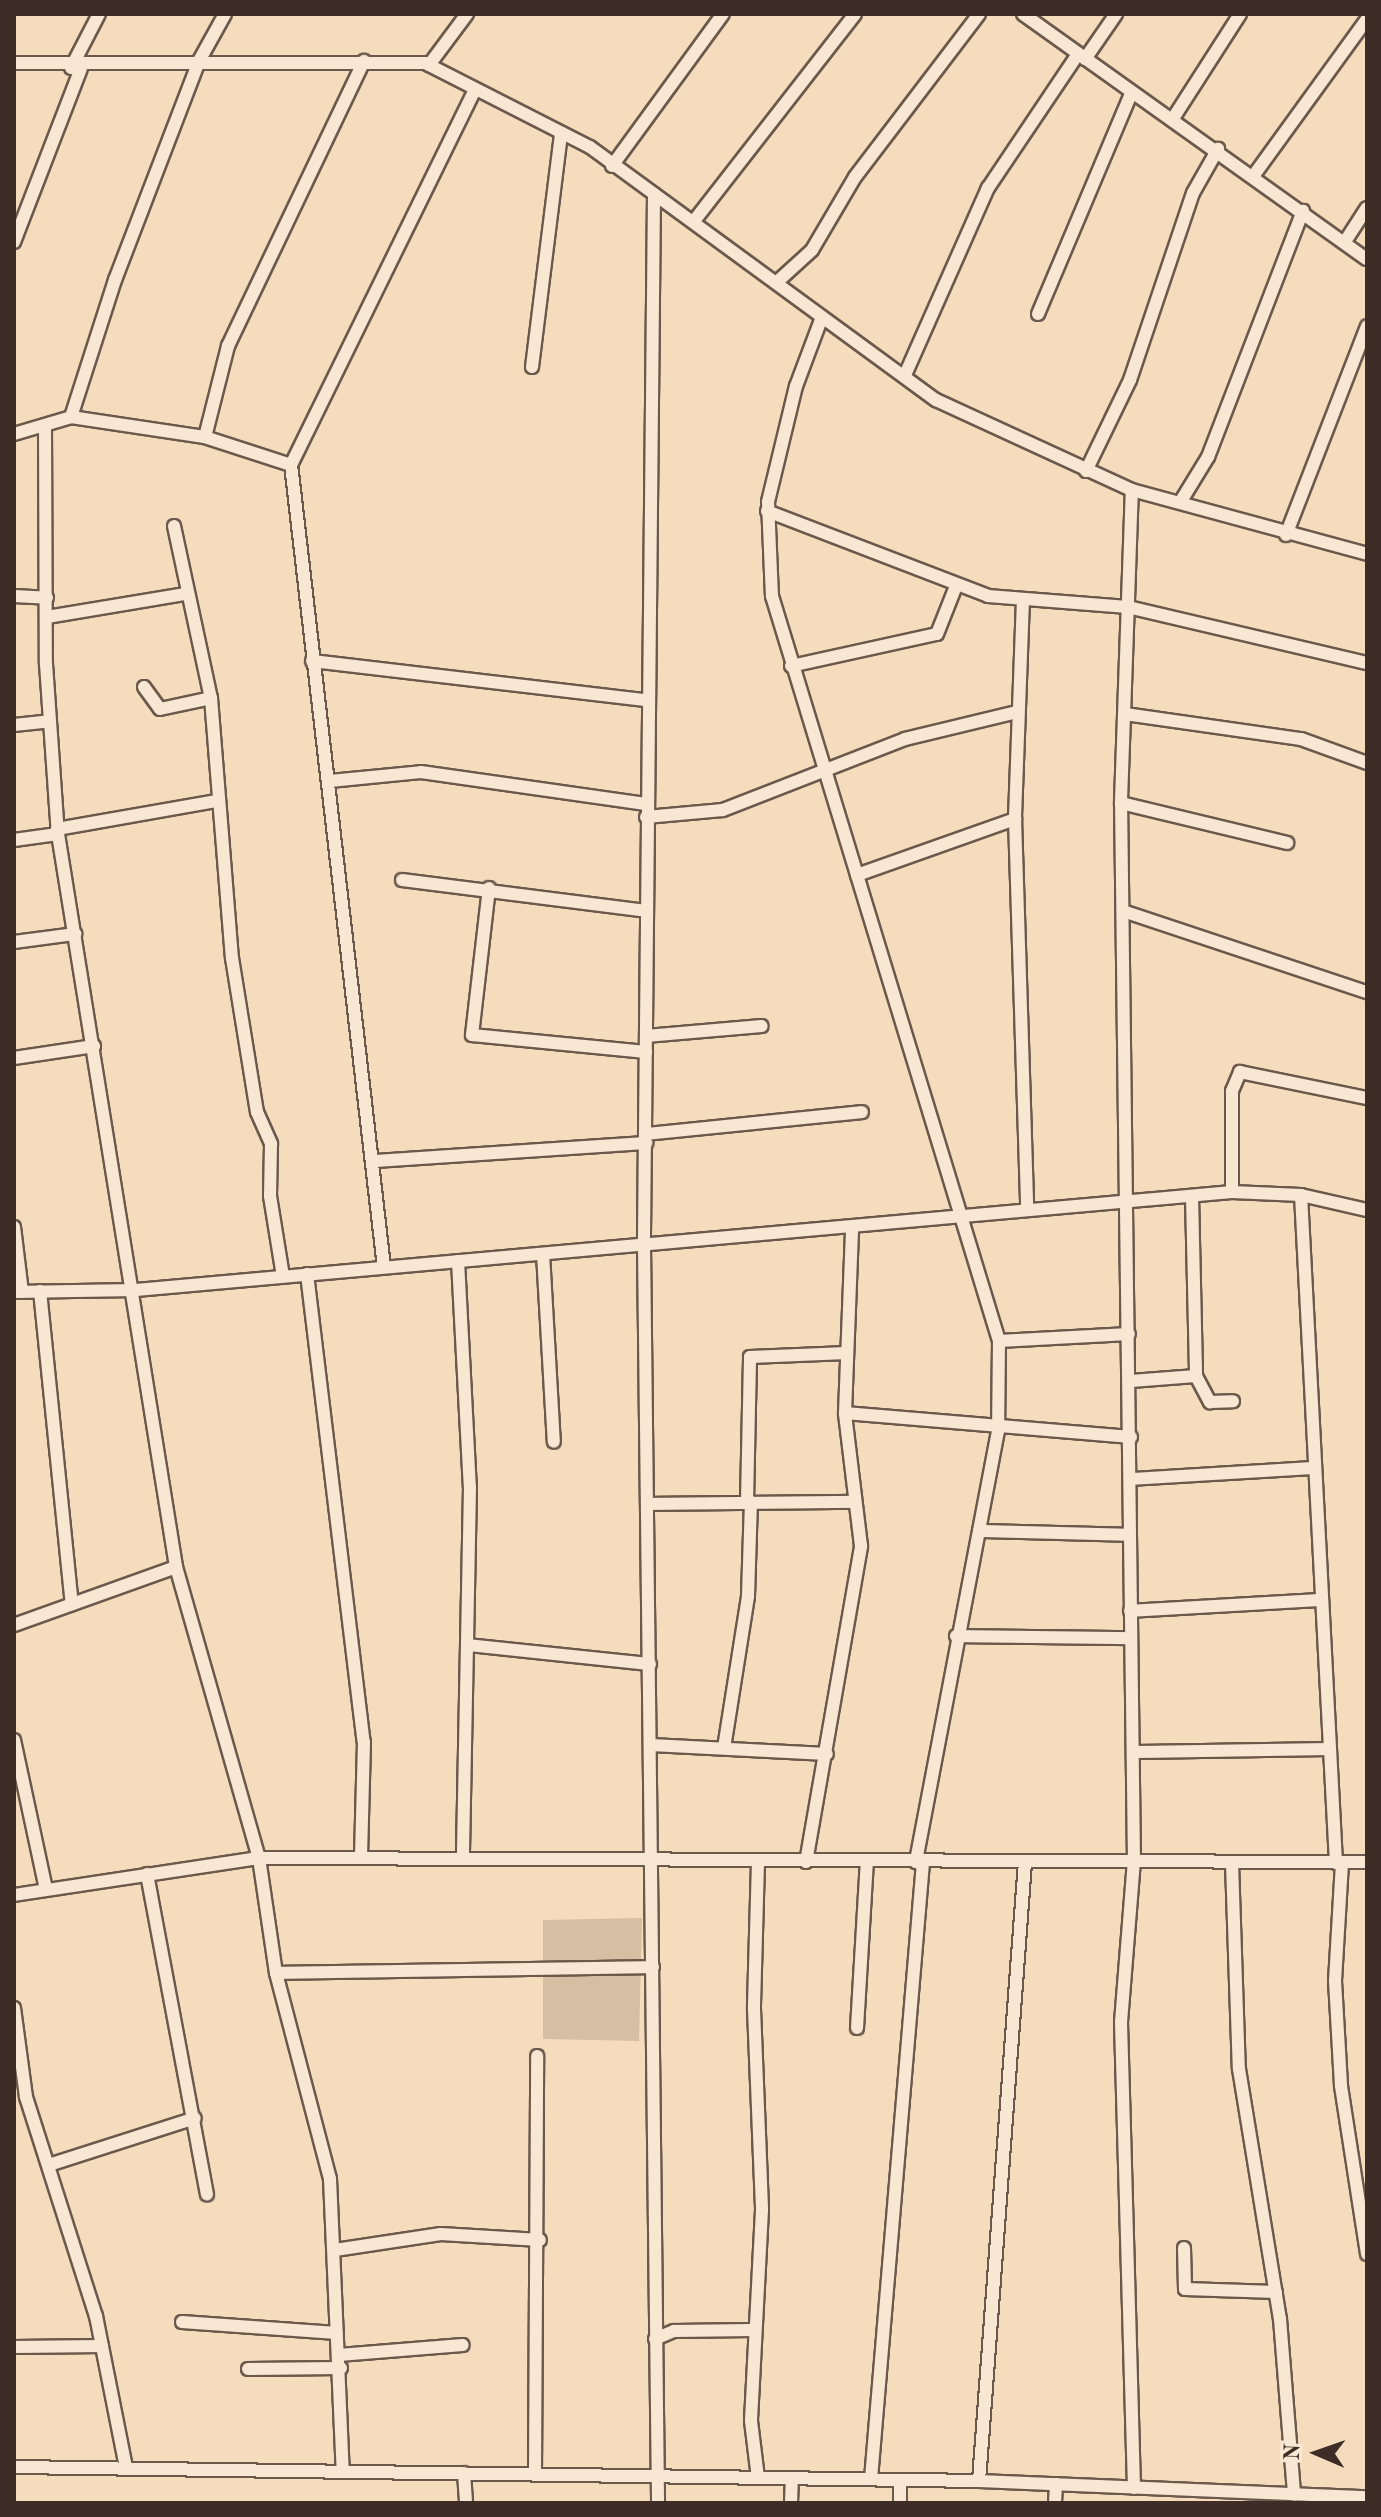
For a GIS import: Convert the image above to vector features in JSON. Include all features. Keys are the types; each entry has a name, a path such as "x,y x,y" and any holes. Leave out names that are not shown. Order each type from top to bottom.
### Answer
{"street":[{"path":"14,242 76,68 99,14"},
{"path":"71,417 199,61 225,14"},
{"path":"429,65 467,14"},
{"path":"612,166 723,14"},
{"path":"694,221 855,14"},
{"path":"777,282 812,250 855,177 979,14"},
{"path":"1023,14 1131,94 1218,149 1346,240 1367,259"},
{"path":"905,375 988,188 1081,56 1116,14"},
{"path":"1172,120 1240,14"},
{"path":"1254,175 1367,19"},
{"path":"14,63 76,68 199,61 364,61 429,65 561,134 612,166 694,221 822,317 972,419 1132,490 1181,501 1286,535 1367,554"},
{"path":"205,437 233,333 364,61"},
{"path":"384,1267 291,465 474,91"},
{"path":"1038,314 1131,94"},
{"path":"532,367 561,134"},
{"path":"1086,471 1130,380 1193,193 1218,149"},
{"path":"654,194 646,700 644,1245 653,1861 655,2476 658,2503"},
{"path":"1346,240 1367,208"},
{"path":"1181,501 1208,457 1303,211"},
{"path":"822,317 796,386 767,511 772,596 791,666 828,774 965,1215 999,1341 998,1431 956,1636 919,1862 871,2479"},
{"path":"1286,535 1367,326"},
{"path":"14,434 71,417 205,437 291,465"},
{"path":"45,425 50,721 57,831 136,1290 176,1567 259,1858 276,1973 330,2179 343,2471"},
{"path":"1132,490 1121,803 1126,912 1124,1201 1131,1381 1130,1638 1134,1862 1121,2022 1134,2488"},
{"path":"767,511 804,519 956,586 1023,599 1128,607 1367,663"},
{"path":"174,526 184,594 211,698 216,801 232,958 257,1112 271,1144 270,1196 283,1276"},
{"path":"791,666 937,634 956,586"},
{"path":"47,617 184,594"},
{"path":"14,596 47,598"},
{"path":"1023,599 1015,819 1027,1208"},
{"path":"312,661 646,700"},
{"path":"144,687 160,709 211,698"},
{"path":"330,781 421,772 646,810 723,810 828,774 905,739 1017,712"},
{"path":"1125,714 1301,739 1367,763"},
{"path":"14,725 50,721"},
{"path":"14,840 216,801"},
{"path":"1121,803 1287,843"},
{"path":"857,875 1015,819"},
{"path":"402,880 489,888 646,911"},
{"path":"489,888 472,1035 646,1052"},
{"path":"1126,912 1367,992"},
{"path":"14,942 75,934"},
{"path":"646,1036 762,1026"},
{"path":"14,1058 94,1046"},
{"path":"1232,1192 1232,1091 1240,1072 1367,1098"},
{"path":"374,1161 646,1138 862,1112"},
{"path":"14,1227 18,1292 136,1290 1232,1192 1301,1195 1367,1210"},
{"path":"1301,1195 1311,1468 1339,1863 1335,1981 1341,2086 1367,2254"},
{"path":"1192,1196 1196,1376 1210,1402 1233,1401"},
{"path":"806,1862 861,1546 845,1413 852,1228"},
{"path":"543,1254 554,1442"},
{"path":"458,1261 470,1487 463,1859"},
{"path":"307,1274 364,1742 361,1858"},
{"path":"40,1291 72,1604"},
{"path":"999,1341 1129,1334"},
{"path":"724,1748 748,1596 750,1357 847,1353"},
{"path":"1131,1381 1196,1376"},
{"path":"845,1413 998,1431 1131,1437"},
{"path":"1131,1479 1311,1468"},
{"path":"648,1504 855,1502"},
{"path":"979,1531 1130,1535"},
{"path":"14,1625 176,1567"},
{"path":"1130,1611 1322,1600"},
{"path":"956,1636 1130,1638"},
{"path":"468,1645 650,1664"},
{"path":"14,1740 19,1787 46,1889"},
{"path":"651,1745 827,1754"},
{"path":"1133,1752 1330,1749"},
{"path":"14,1895 259,1858 1367,1862"},
{"path":"758,1862 754,2009 762,2210 752,2330 758,2478"},
{"path":"857,2028 867,1862"},
{"path":"979,2481 1025,1862"},
{"path":"1232,1863 1239,2069 1276,2292 1294,2494"},
{"path":"147,1874 207,2194"},
{"path":"276,1973 653,1967"},
{"path":"14,2008 20,2086 49,2165 102,2346 126,2468"},
{"path":"535,2474 530,2402 540,2240 537,2056"},
{"path":"49,2165 195,2118"},
{"path":"335,2250 441,2234 540,2240"},
{"path":"1184,2248 1185,2289 1276,2292"},
{"path":"182,2322 337,2333"},
{"path":"655,2339 674,2331 752,2330"},
{"path":"248,2369 340,2362 463,2345"},
{"path":"14,2347 102,2346"},
{"path":"14,2467 979,2481 1367,2497"},
{"path":"464,2473 466,2503"},
{"path":"791,2503 792,2478"},
{"path":"900,2480 900,2503"},
{"path":"1055,2503 1056,2484"},
{"path":"1164,2503 1166,2489"}],"shaded area":[{"path":"642,1918 639,2041 543,2039 543,1920"}]}
